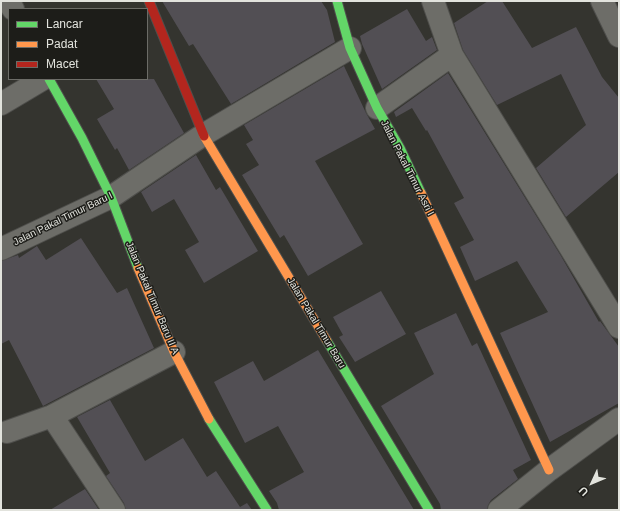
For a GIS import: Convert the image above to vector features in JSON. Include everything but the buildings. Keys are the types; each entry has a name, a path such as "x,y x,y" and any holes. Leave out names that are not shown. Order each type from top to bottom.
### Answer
{"street":[{"name":"Jalan Pakal Timur Baru","path":"149,1 204,135 429,510"},
{"path":"337,1 350,48 377,108"},
{"path":"433,1 452,55 619,327"},
{"path":"602,1 619,36"},
{"path":"204,135 350,48"},
{"name":"Jalan Pakal Timur Asri I","path":"452,55 377,108 403,156 550,470"},
{"path":"1,104 41,80"},
{"name":"Jalan Pakal Timur Baru II A","path":"51,80 82,138 111,197 139,270 174,352 214,429 267,510"},
{"name":"Jalan Pakal Timur Baru I","path":"1,249 111,197 204,135"},
{"path":"7,432 52,416 174,352"},
{"path":"52,416 114,510"},
{"path":"500,510 550,470 619,419"}],"traffic: fast":[{"path":"337,1 350,48 377,108 400,148 421,193"},
{"path":"50,80 82,138 111,197 138,268"},
{"path":"327,341 429,510"},
{"path":"209,419 267,510"}],"traffic: slow":[{"path":"204,136 327,341"},
{"path":"421,193 549,470"},
{"path":"138,268 174,352 209,419"}],"traffic: jam":[{"path":"149,1 204,136"}]}
